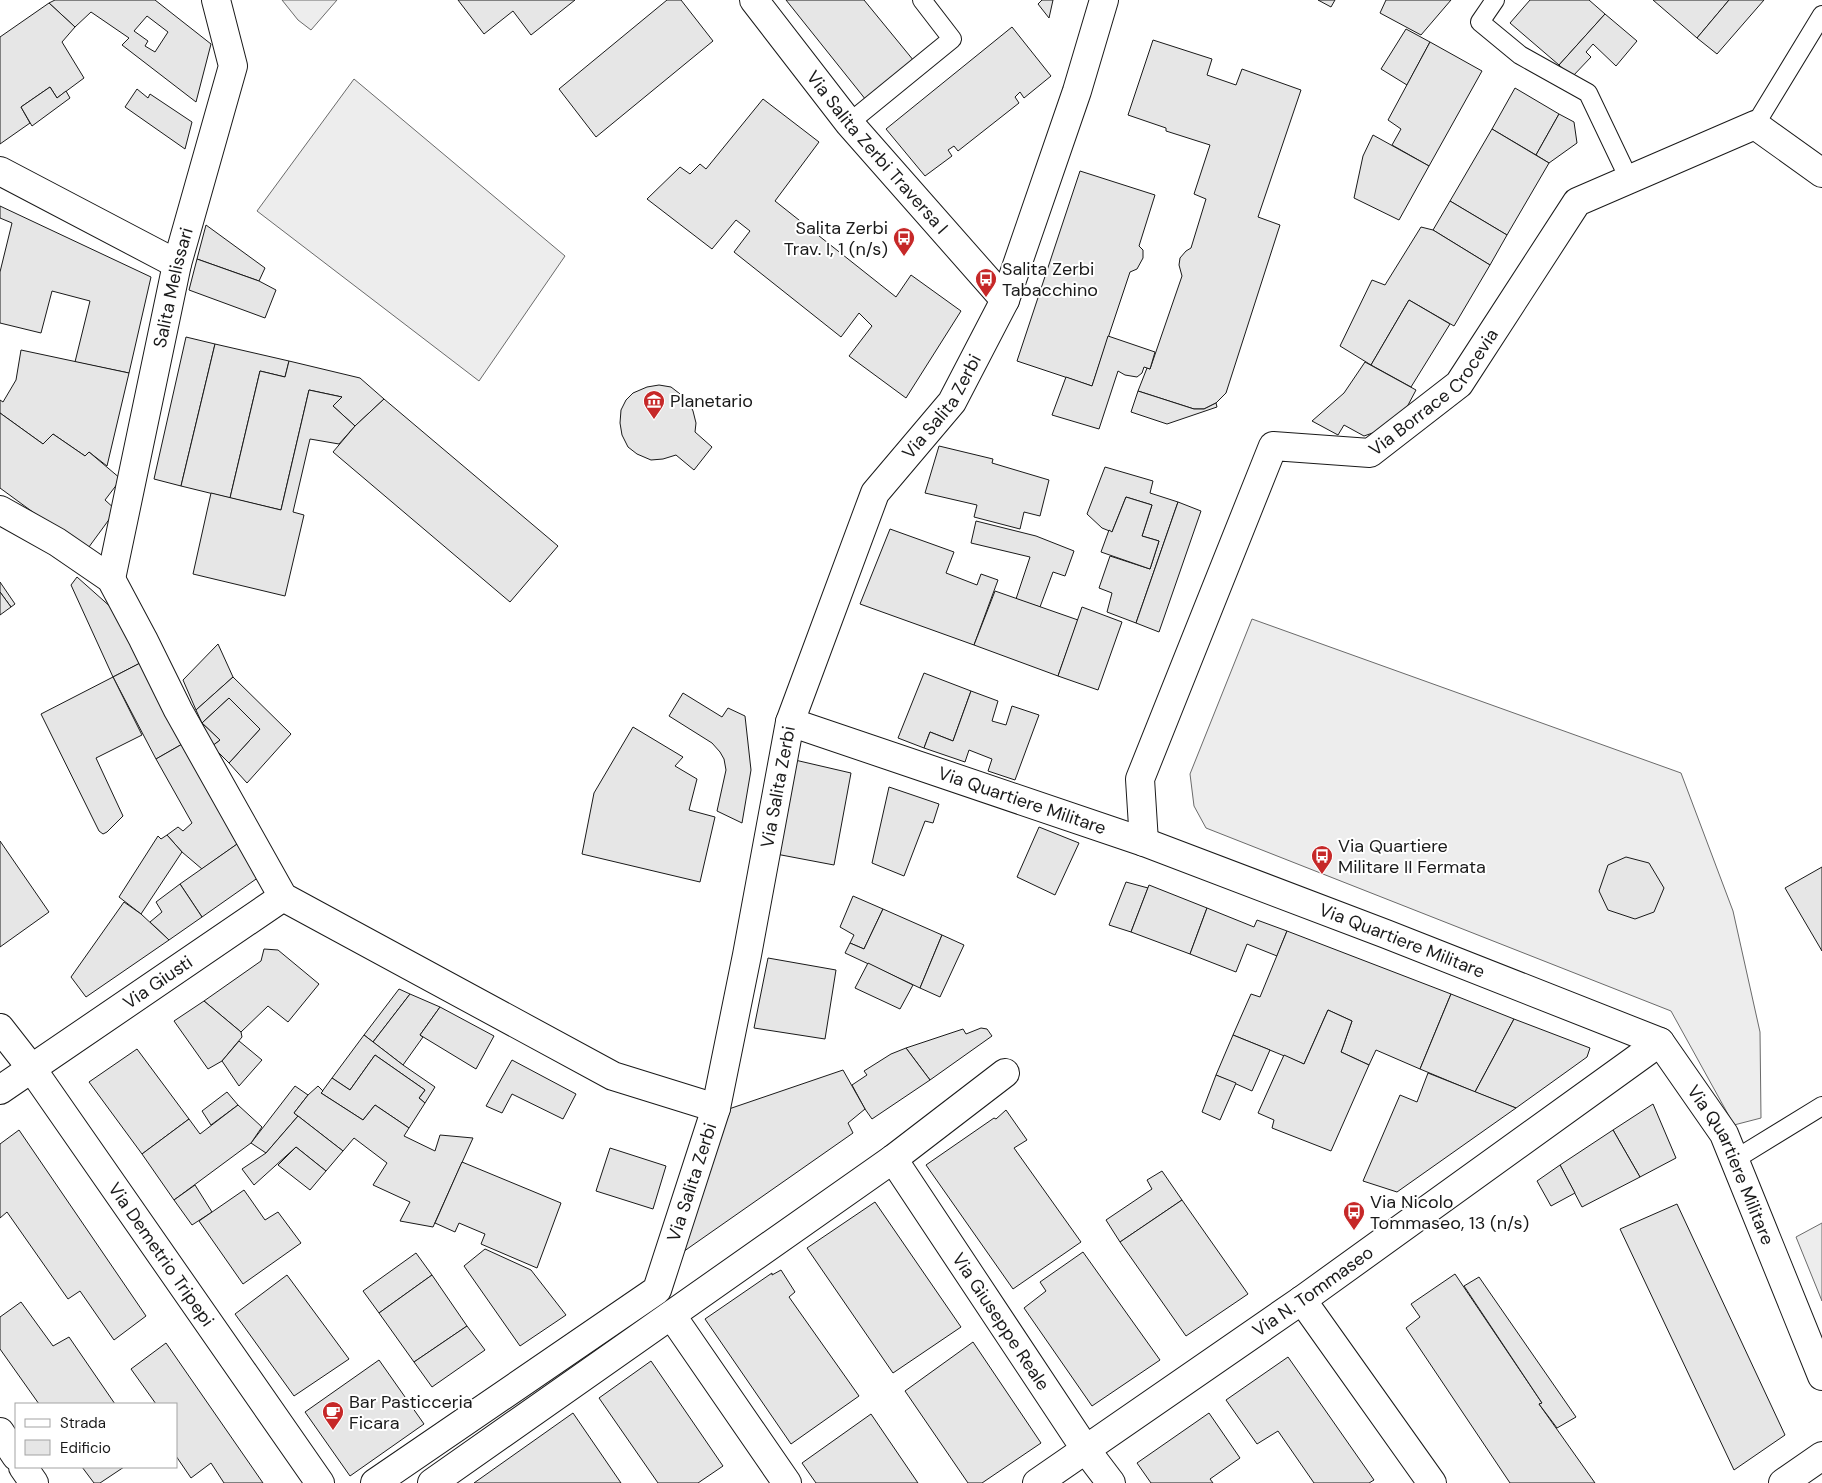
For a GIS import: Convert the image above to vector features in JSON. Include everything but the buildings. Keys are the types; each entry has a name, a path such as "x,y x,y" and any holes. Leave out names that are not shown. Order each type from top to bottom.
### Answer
{"street":[{"name":"Salita Melissari","path":"111,580 177,264 233,66 216,0"},
{"name":"Via Salita Zerbi Traversa I","path":"754,0 849,123 1006,300"},
{"name":"Via Salita Zerbi","path":"375,1483 657,1290 716,1108 747,955 790,722 875,493 952,402 1006,300 1077,91 1104,0"},
{"path":"1754,126 1822,173"},
{"name":"Via Borrace Crocevia","path":"1144,842 1140,779 1273,446 1370,453 1459,384 1577,202 1754,126"},
{"path":"0,171 177,264"},
{"path":"0,510 57,542 111,580 178,710 284,897 613,1076 716,1108"},
{"name":"Via Quartiere Militare","path":"790,722 1144,842 1386,934 1660,1042 1724,1134 1822,1376"},
{"name":"Via Giusti","path":"0,1090 284,897"},
{"name":"Via Demetrio Tripepi","path":"0,1028 32,1068 320,1483"},
{"name":"Via N. Tommaseo","path":"1038,1483 1302,1300 1660,1042"},
{"path":"432,1483 893,1159 1005,1073"},
{"name":"Via Giuseppe Reale","path":"893,1159 1086,1450 1111,1483"},
{"path":"1302,1300 1432,1483"},
{"path":"672,1316 787,1483"},
{"path":"0,1432 15,1454"},
{"path":"1783,1483 1822,1456"},
{"path":"25,1468 34,1483"}],"lane":[{"path":"849,123 952,39 922,0"},
{"path":"1495,0 1480,22 1520,55 1588,93 1629,179"},
{"path":"1754,126 1822,15"},
{"path":"1734,1160 1820,1111"}],"shaded area":[{"path":"282,0 337,0 311,30 298,20"},
{"path":"354,79 565,256 479,381 257,211"},
{"path":"1252,619 1681,773 1733,911 1760,1032 1761,1118 1734,1125 1671,1011 1206,828 1194,806 1190,774"},
{"path":"1822,1223 1822,1301 1796,1237"}],"place":[{"name":"Salita Zerbi Trav. I, 1 (n/s)","path":"904,257"},
{"name":"Salita Zerbi Tabacchino","path":"986,298"},
{"name":"Planetario","path":"654,420"},
{"name":"Via Quartiere Militare II Fermata","path":"1322,875"},
{"name":"Via Nicolo Tommaseo, 13 (n/s)","path":"1354,1231"},
{"name":"Bar Pasticceria Ficara","path":"333,1431"}]}
